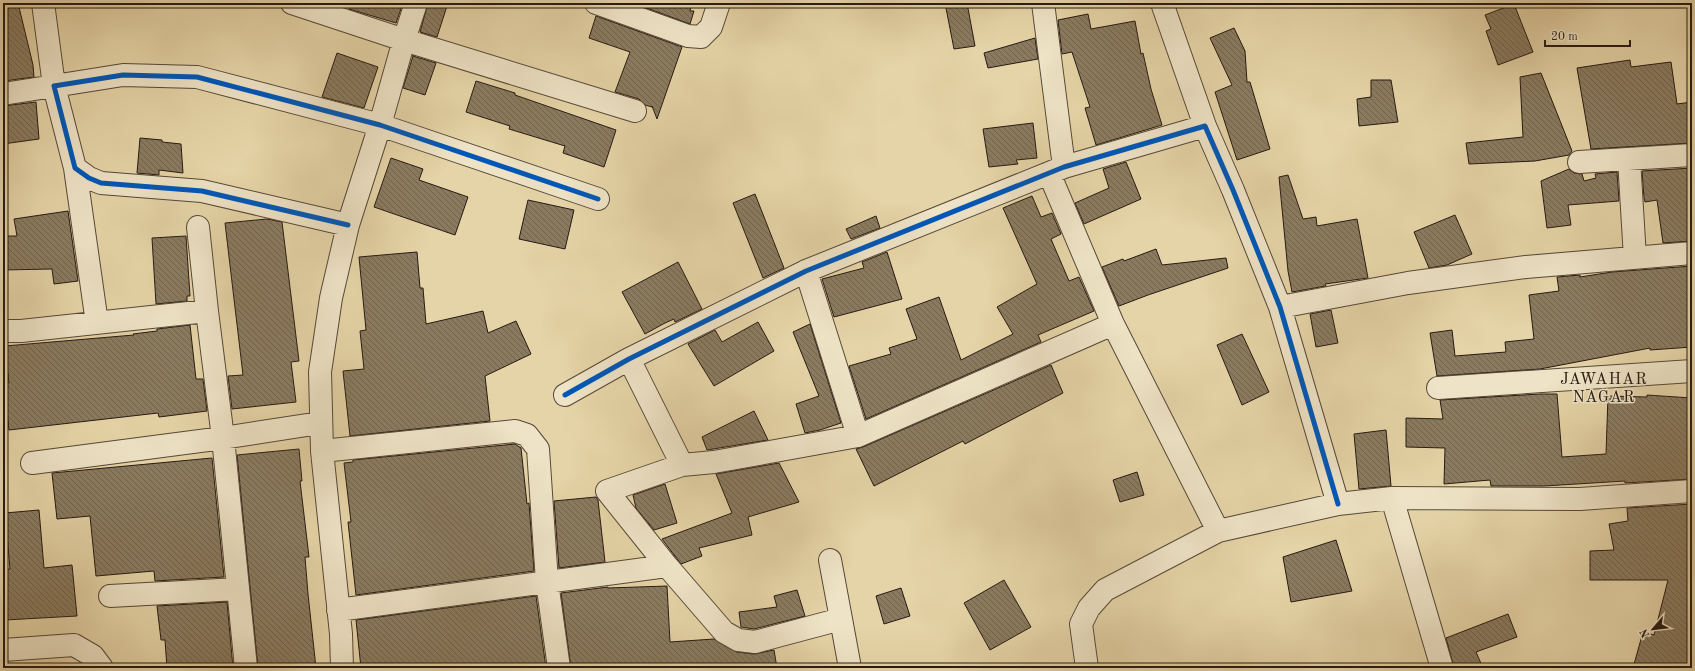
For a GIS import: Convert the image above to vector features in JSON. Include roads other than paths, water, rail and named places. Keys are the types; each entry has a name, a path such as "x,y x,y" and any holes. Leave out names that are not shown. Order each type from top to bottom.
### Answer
{"street":[{"path":"43,3 54,86 75,168 97,323"},
{"path":"292,3 404,40 635,111"},
{"path":"342,668 338,610 322,451 320,423 320,372 331,298 348,225 380,125 416,3"},
{"path":"596,3 688,36 701,37 711,27 719,3"},
{"path":"1043,3 1057,170 1113,324 1218,531"},
{"path":"1162,3 1206,126 1280,307 1338,504"},
{"path":"3,94 123,75 196,77 380,125 598,198"},
{"path":"565,395 629,359 806,271 1057,170 1206,126"},
{"path":"1579,162 1692,155"},
{"path":"1629,159 1635,258"},
{"path":"75,168 89,178 101,183 202,191 348,225"},
{"path":"198,227 223,438 246,668"},
{"path":"1280,307 1408,283 1526,267 1692,253"},
{"path":"806,271 858,436"},
{"path":"3,331 97,323 207,311"},
{"path":"841,619 755,642 738,640 724,632 667,566 607,491 682,466 714,462 858,436 1113,324"},
{"path":"629,359 682,466"},
{"path":"1438,388 1692,371"},
{"path":"32,462 223,438 320,423"},
{"path":"322,451 515,431 527,435 538,449 547,582 560,668"},
{"path":"1087,668 1081,624 1089,608 1105,590 1218,531 1338,504 1392,498 1580,499 1692,491"},
{"path":"1392,498 1442,668"},
{"path":"830,560 850,668"},
{"path":"338,610 667,566"},
{"path":"110,596 238,589"},
{"path":"3,650 74,645 93,656 102,668"}],"district":[{"name":"JAWAHAR NAGAR","path":"1604,387"}]}
